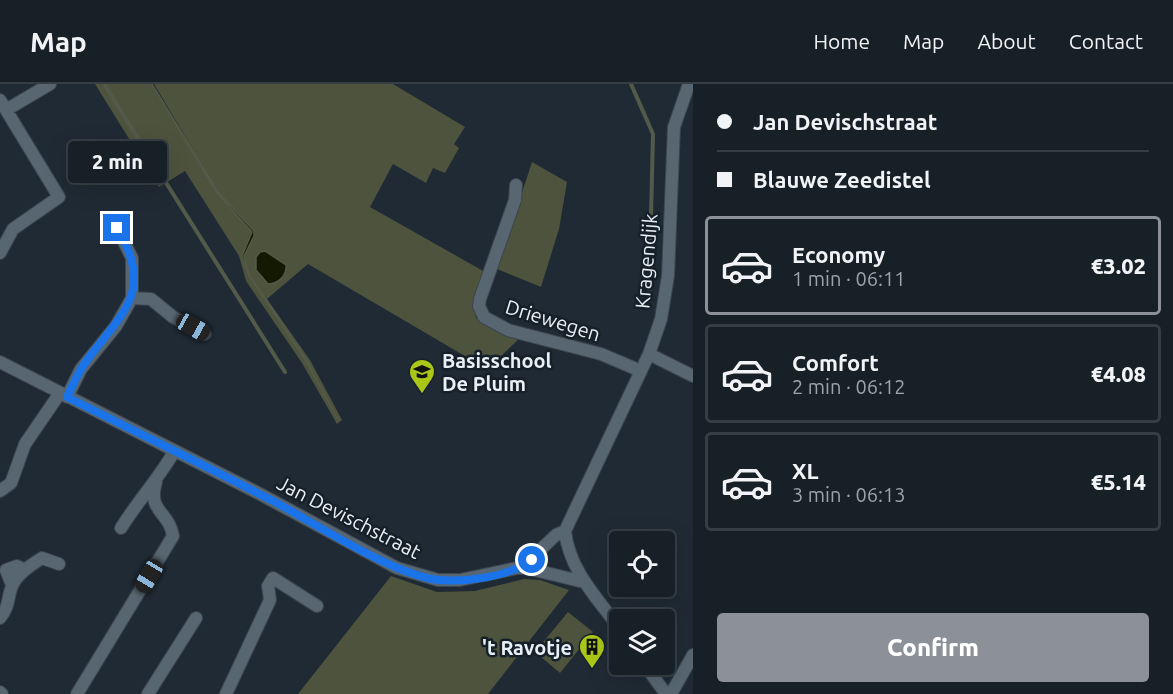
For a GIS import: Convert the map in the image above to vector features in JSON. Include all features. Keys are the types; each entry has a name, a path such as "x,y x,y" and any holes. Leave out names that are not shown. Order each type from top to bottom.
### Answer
{"street":[{"path":"0,253 13,229 59,197 3,105 50,84"},
{"name":"Kragendijk","path":"522,567 556,534 565,531 649,354 666,298 674,127 689,84"},
{"name":"Driewegen","path":"516,184 515,200 480,299 481,312 484,317 508,330 601,354 641,371"},
{"path":"0,491 11,483 25,444 116,326 132,298 132,258 117,228"},
{"path":"132,298 151,299 173,317 205,334"},
{"path":"649,354 693,376"},
{"name":"Jan Devischstraat","path":"0,362 260,494 397,568 438,580 460,580 522,567 584,582"},
{"path":"77,694 173,536 171,524 159,512 153,500 156,482 174,452"},
{"path":"121,528 147,488 156,482"},
{"path":"565,531 570,554 584,582 609,613"},
{"path":"0,618 10,600 12,585 25,570 42,558 58,564"},
{"path":"12,585 3,568 16,566 25,570"},
{"path":"225,694 237,675 270,600 268,586 273,578 317,606"},
{"path":"148,694 196,618"},
{"path":"671,694 693,655"},
{"path":"652,675 666,694"}],"shaded area":[{"path":"95,84 152,84 217,193 252,232 242,256 248,274 305,360 338,420 306,359 249,273 243,256 254,236 254,231 218,192 154,84 393,84 465,127 454,144 459,148 445,173 433,168 426,183 393,164 370,207 485,272 474,304 476,318 518,340 487,369 308,264 267,299 310,360 342,420 337,424 302,363 246,281 239,256 185,171 159,187"},
{"path":"152,84 218,192 254,231 254,236 244,256 249,274 306,359 338,420 305,360 248,274 242,256 252,232 217,193"},
{"path":"532,162 567,182 559,229 541,287 497,269"},
{"path":"265,251 286,265 283,276 272,284 268,284 256,270 256,257 260,252"},
{"path":"391,576 437,592 475,591 524,579 540,580 569,590 488,694 298,694"},
{"path":"568,612 593,632 560,673 535,652"}],"waterway":[{"path":"104,84 285,372"},
{"path":"631,84 653,134 649,300"}],"place":[{"name":"Basisschool De Pluim","path":"422,395"},
{"name":"'t Ravotje","path":"592,670"}],"route":[{"path":"117,228 129,247 132,258 132,298 110,335 81,369 67,397 260,494 397,568 438,580 460,580 493,575 522,567 532,560"}]}
